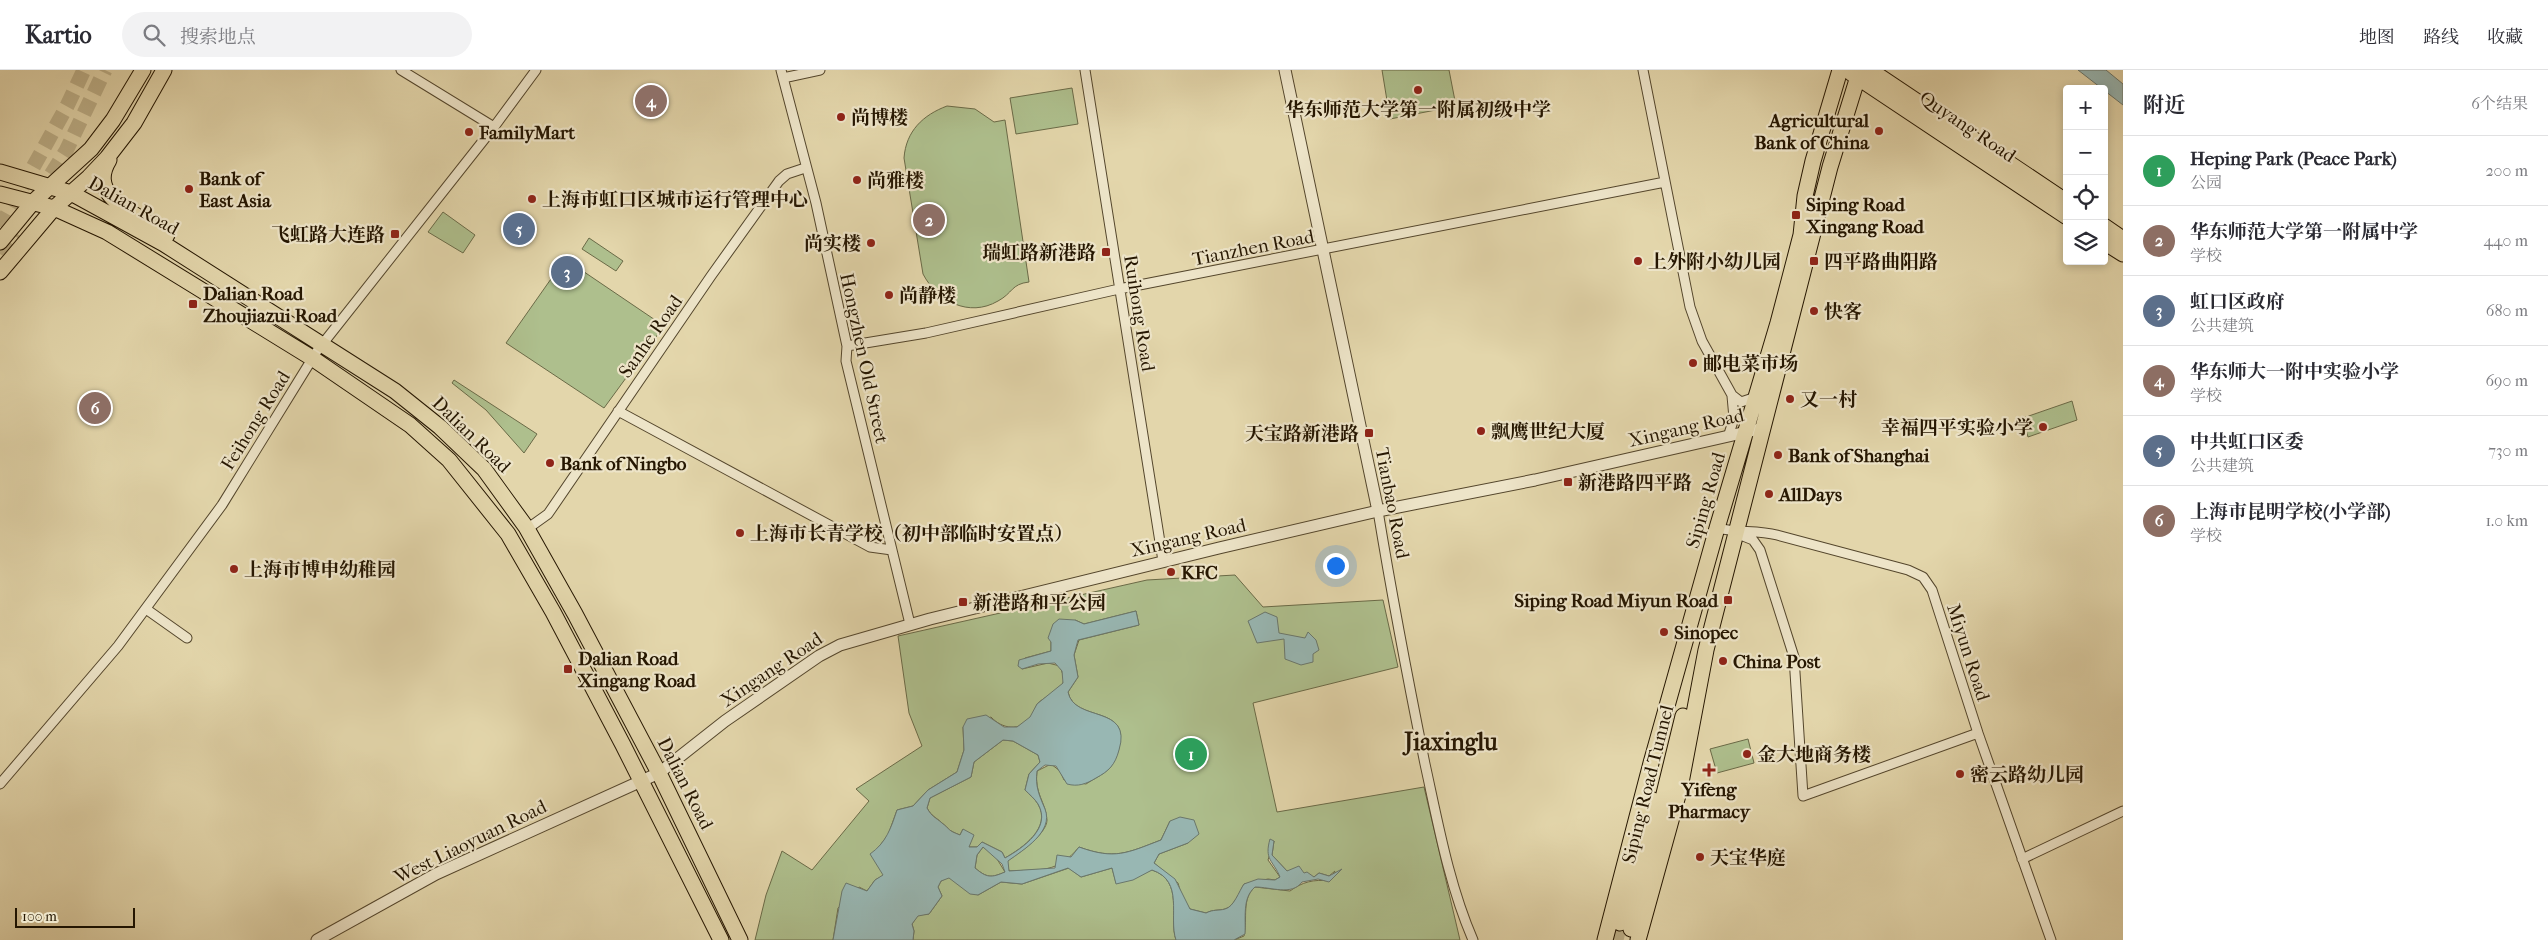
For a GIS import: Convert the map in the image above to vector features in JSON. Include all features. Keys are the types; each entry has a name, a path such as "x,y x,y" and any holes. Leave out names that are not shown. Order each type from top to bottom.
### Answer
{"main road":[{"path":"0,242 33,202 91,149 112,120 143,70"},
{"path":"0,272 54,208 90,177 124,136 134,123 164,70"},
{"name":"Siping Road","path":"1605,940 1651,763 1717,528 1747,431 1801,235 1805,196 1813,161 1840,70"},
{"name":"Siping Road","path":"1630,931 1680,788 1706,650 1830,168 1858,72"},
{"name":"Quyang Road","path":"1858,72 2063,200"},
{"name":"Quyang Road","path":"1858,72 2063,214"},
{"path":"124,136 104,172 102,179 105,191 118,203 164,233 201,267"},
{"name":"Dalian Road","path":"0,172 72,193 201,267 395,391 440,427 484,469 505,495 527,529 659,773 740,940"},
{"name":"Dalian Road","path":"0,194 54,208 107,232 312,358 410,424 449,460 479,495 508,534 553,612 641,780 721,940"},
{"path":"2108,229 2123,239"},
{"path":"2108,245 2123,254"},
{"name":"Siping Road Tunnel","path":"1630,931 1684,675 1684,650"}],"street":[{"path":"401,70 494,127"},
{"name":"Feihong Road","path":"0,784 100,670 146,609 222,505 322,344 494,127 536,70"},
{"path":"782,74 820,70"},
{"name":"Ruihong Road","path":"1085,70 1163,561"},
{"name":"Tianbao Road","path":"1285,70 1378,511 1398,633 1433,799 1460,912 1473,940"},
{"path":"1643,70 1682,273 1695,324 1732,395 1734,418 1729,434"},
{"name":"Hongzhen Old Street","path":"782,74 805,168 816,203 847,346 846,361 910,624"},
{"name":"Sanhe Road","path":"527,529 548,514 779,181 787,174 805,168"},
{"name":"Tianzhen Road","path":"847,346 926,333 1119,289 1665,182"},
{"path":"1732,395 1741,402 1756,396"},
{"path":"618,411 870,547 892,550"},
{"name":"Xingang Road","path":"641,780 659,773 724,721 819,656 840,645 910,624 1163,561 1378,511 1535,480 1729,434 1764,428"},
{"name":"Miyun Road","path":"1717,528 1736,533 1766,532 1908,570 1924,578 1932,590 1978,733 2051,940"},
{"path":"1736,533 1754,540 1760,550 1794,658 1803,796 1978,733"},
{"path":"146,609 187,638"},
{"name":"West Liaoyuan Road","path":"317,940 436,874 641,780"},
{"path":"2022,860 2123,811"}],"green space":[{"name":"华东师范大学第一附属初级中学","path":"1382,70 1449,70 1456,106 1390,119"},
{"path":"1072,88 1078,124 1016,134 1010,98"},
{"path":"947,106 975,109 994,122 1005,120 1029,282 1015,287 998,301 976,308 965,307 945,299 929,284 923,274 904,158 908,140 917,125 930,114"},
{"path":"443,212 475,235 463,253 428,232"},
{"path":"589,238 623,261 616,271 582,249"},
{"path":"565,259 664,326 604,408 506,343"},
{"path":"454,380 537,434 524,453 486,410 452,383"},
{"path":"2072,401 2077,420 2028,437 2023,418"},
{"path":"1235,575 1263,607 1383,600 1398,667 1253,703 1277,812 1424,787 1460,940 1234,940 1244,936 1246,903 1255,887 1290,891 1308,882 1318,880 1329,881 1335,871 1329,876 1319,873 1314,877 1287,871 1272,855 1274,841 1268,860 1280,877 1275,880 1268,879 1244,884 1234,902 1228,908 1206,913 1190,909 1182,897 1178,883 1154,863 1159,854 1188,843 1170,821 1161,840 1130,851 1112,854 1079,847 1071,856 1056,866 1039,870 1009,871 1007,861 1031,843 1046,825 1045,808 1037,786 1037,771 1051,764 1060,771 1064,780 1086,784 1107,770 1117,756 1121,734 1117,725 1110,719 1080,708 1072,702 1068,692 1078,677 1074,655 1079,640 1139,625 1136,611 1084,624 1075,620 1051,642 1051,651 1025,658 1022,669 1048,663 1060,666 1064,678 1063,683 1058,689 1038,703 1031,717 1022,725 1016,727 1006,726 991,717 963,727 964,750 957,772 928,790 913,806 897,810 888,835 878,848 884,875 875,880 867,891 859,887 838,908 833,940 755,940 766,895 782,851 812,870 869,801 856,789 922,746 909,713 898,636 1147,580"},
{"path":"1748,739 1754,763 1717,773 1710,749"},
{"path":"1003,740 1013,741 1038,755 1040,762 1029,774 1025,790 1037,802 1041,813 1041,821 1033,836 1027,843 1005,858 1002,852 982,842 978,847 969,847 963,829 960,835 951,831 932,815 927,808 930,798 971,777 974,762"},
{"path":"983,847 994,854 1005,872 989,876 975,868 977,855"},
{"path":"1069,868 1081,877 1112,868 1116,883 1152,870 1162,875 1169,882 1172,891 1176,940 913,940 914,931 912,924 918,915 929,914 942,896 938,887 941,881 949,877 978,895 1001,882 1022,884"}],"water":[{"path":"2078,70 2106,70 2123,84 2123,105 2108,93 2108,85 2097,85"},
{"path":"1136,611 1139,625 1078,640 1074,655 1078,677 1068,692 1072,702 1080,708 1101,715 1118,726 1121,736 1116,760 1101,775 1082,784 1075,785 1067,784 1056,766 1045,765 1037,771 1037,786 1047,817 1045,825 1036,840 1008,861 1009,871 1055,868 1057,855 1071,857 1079,847 1112,854 1130,851 1161,840 1170,821 1180,817 1194,820 1199,834 1188,843 1159,854 1154,863 1175,879 1190,909 1206,913 1228,908 1234,902 1244,884 1258,879 1275,880 1280,877 1270,860 1268,846 1270,839 1274,841 1272,855 1287,871 1299,866 1304,873 1307,872 1314,877 1319,873 1329,876 1342,869 1329,882 1318,879 1302,882 1293,889 1287,890 1255,887 1246,902 1245,934 1234,940 1176,940 1172,891 1169,882 1162,875 1152,870 1133,880 1116,884 1112,868 1081,877 1068,868 1022,884 1001,882 978,895 970,894 949,878 941,881 938,887 942,896 929,914 918,916 912,924 914,931 913,940 833,940 842,891 846,883 867,891 875,880 883,875 870,854 884,840 897,810 913,806 928,790 957,772 964,750 963,727 967,719 986,715 1004,727 1017,727 1030,717 1037,704 1063,683 1062,671 1055,663 1038,664 1022,669 1018,666 1019,660 1051,651 1051,642 1048,638 1053,624 1059,619 1075,620 1084,624","holes":["1003,740 1013,741 1038,755 1040,762 1029,774 1025,790 1037,802 1041,813 1041,821 1034,836 1020,849 1005,858 1002,852 982,842 977,847 969,847 974,835 963,829 960,835 951,831 932,815 927,808 930,798 971,777 974,762","983,847 1002,864 1005,872 989,876 975,868 977,855"]},
{"path":"1265,612 1277,617 1279,633 1305,638 1308,632 1316,640 1319,650 1313,654 1313,662 1301,665 1285,659 1284,639 1257,643 1248,621"}],"tunnel":[{"path":"0,227 67,106 84,70"},
{"path":"39,194 66,151 105,70"},
{"path":"0,254 14,232"},
{"path":"1616,940 1620,923"}],"place":[{"name":"华东师范大学第一附属初级中学","path":"1418,90"},
{"name":"华东师大一附中实验小学","path":"651,101"},
{"name":"尚博楼","path":"841,117"},
{"name":"Agricultural Bank of China","path":"1879,131"},
{"name":"FamilyMart","path":"469,132"},
{"name":"尚雅楼","path":"857,180"},
{"name":"Bank of East Asia","path":"189,189"},
{"name":"上海市虹口区城市运行管理中心","path":"532,199"},
{"name":"Siping Road Xingang Road","path":"1796,215"},
{"name":"华东师范大学第一附属中学","path":"929,220"},
{"name":"中共虹口区委","path":"519,229"},
{"name":"飞虹路大连路","path":"395,234"},
{"name":"尚实楼","path":"871,243"},
{"name":"瑞虹路新港路","path":"1106,252"},
{"name":"上外附小幼儿园","path":"1638,261"},
{"name":"四平路曲阳路","path":"1814,261"},
{"name":"虹口区政府","path":"567,272"},
{"name":"尚静楼","path":"889,295"},
{"name":"Dalian Road Zhoujiazui Road","path":"193,304"},
{"name":"快客","path":"1814,311"},
{"name":"邮电菜市场","path":"1693,363"},
{"name":"又一村","path":"1790,399"},
{"name":"上海市昆明学校(小学部)","path":"95,408"},
{"name":"幸福四平实验小学","path":"2043,427"},
{"name":"飘鹰世纪大厦","path":"1481,431"},
{"name":"天宝路新港路","path":"1369,433"},
{"name":"Bank of Shanghai","path":"1778,455"},
{"name":"Bank of Ningbo","path":"550,463"},
{"name":"新港路四平路","path":"1568,482"},
{"name":"AllDays","path":"1769,494"},
{"name":"上海市长青学校（初中部临时安置点）","path":"740,533"},
{"name":"上海市博申幼稚园","path":"234,569"},
{"name":"KFC","path":"1171,572"},
{"name":"Siping Road Miyun Road","path":"1728,600"},
{"name":"新港路和平公园","path":"963,602"},
{"name":"Sinopec","path":"1664,632"},
{"name":"China Post","path":"1723,661"},
{"name":"Dalian Road Xingang Road","path":"568,669"},
{"name":"Heping Park (Peace Park)","path":"1191,754"},
{"name":"金大地商务楼","path":"1747,754"},
{"name":"Yifeng Pharmacy","path":"1709,770"},
{"name":"密云路幼儿园","path":"1960,774"},
{"name":"天宝华庭","path":"1700,857"}],"district":[{"name":"Jiaxinglu","path":"1451,742"}]}
